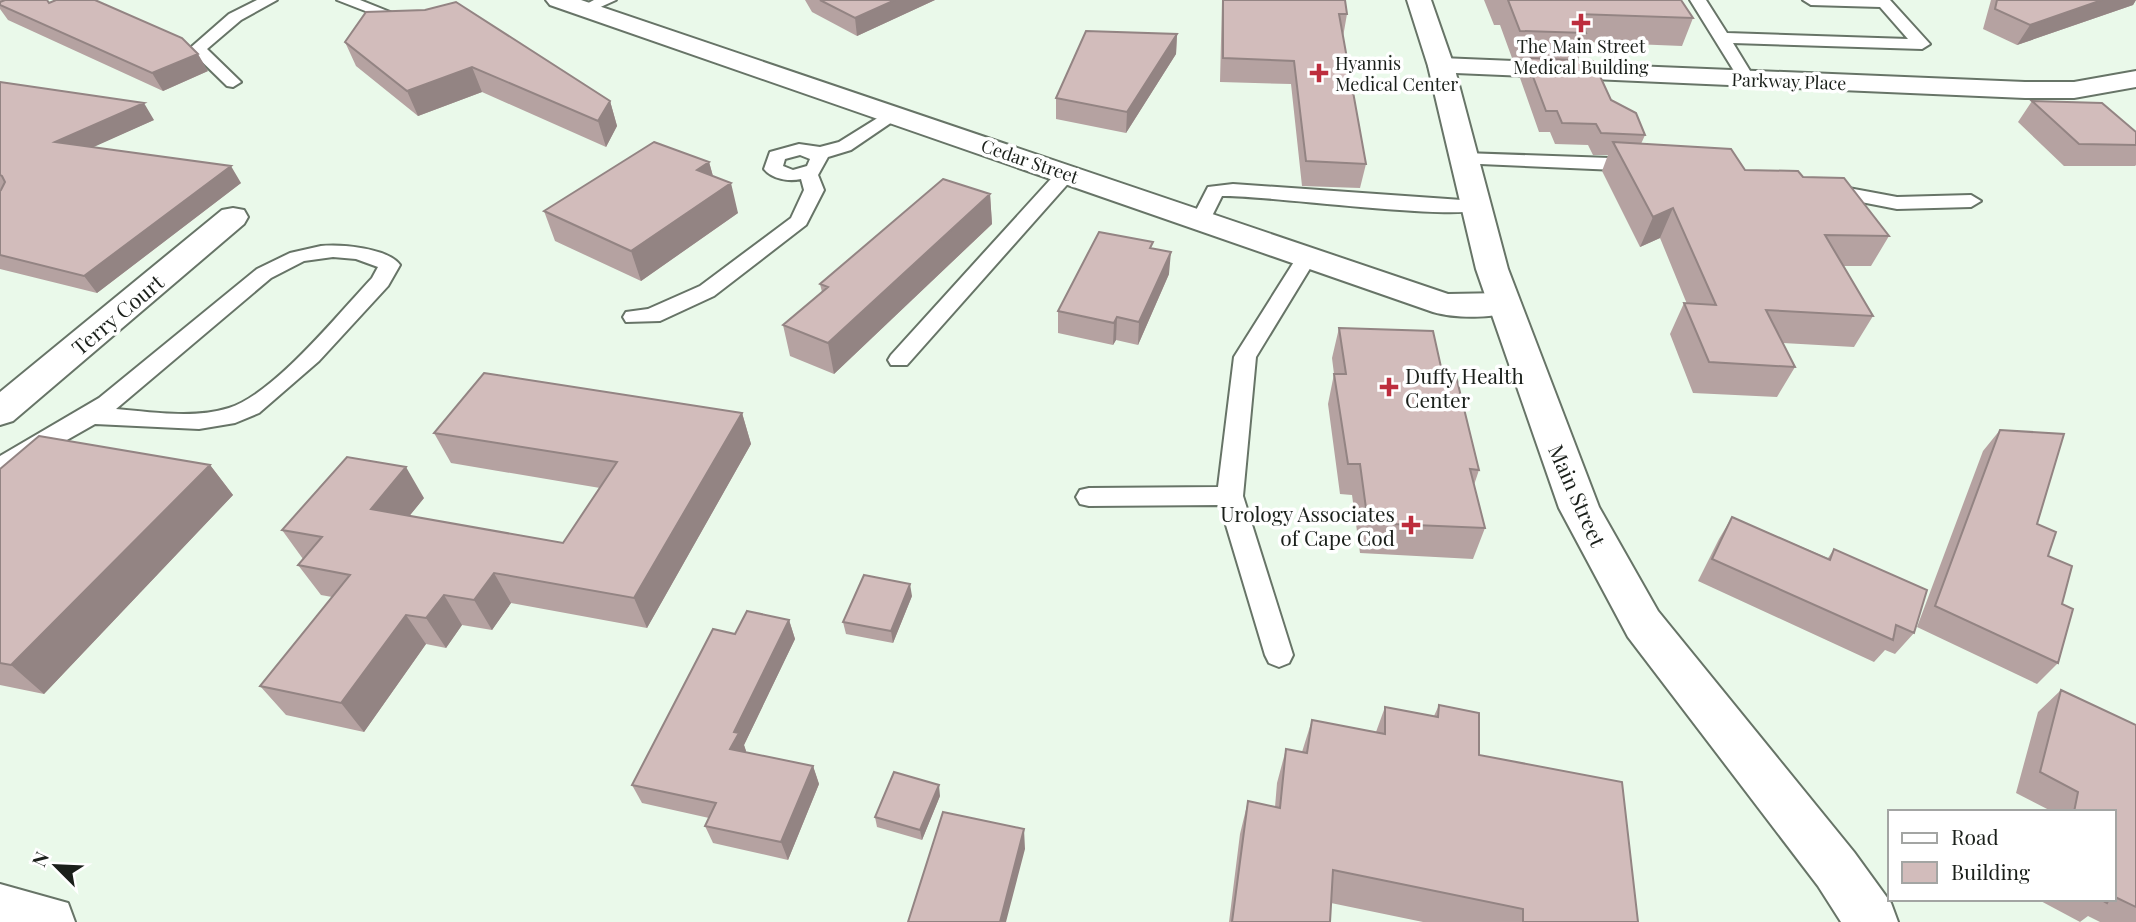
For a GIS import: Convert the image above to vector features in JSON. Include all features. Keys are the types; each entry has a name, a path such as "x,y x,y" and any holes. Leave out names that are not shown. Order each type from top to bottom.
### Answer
{"street":[{"name":"Main Street","path":"1419,0 1441,66 1476,207 1504,304 1579,508 1643,624 1836,869 1872,922"},
{"name":"Cedar Street","path":"584,3 892,114 1445,305 1504,304"},
{"name":"Parkway Place","path":"1441,66 2038,90 2074,90 2136,79"},
{"name":"Terry Court","path":"0,412 233,217"},
{"path":"0,910 48,922"}],"lane":[{"path":"233,82 197,49 235,17 270,0"},
{"path":"345,0 393,16"},
{"path":"1698,0 1747,79"},
{"path":"1724,38 1922,44 1884,3 1811,0"},
{"path":"817,154 820,162 808,173 783,175 777,172 772,164 777,156 791,150 806,150 817,154 852,142 892,114"},
{"path":"1464,159 1665,166"},
{"path":"634,317 652,316 707,291 799,221 814,190 808,173"},
{"path":"899,360 1066,174"},
{"path":"1811,186 1897,203 1971,201"},
{"path":"1200,220 1215,191 1233,190 1414,205 1476,207"},
{"path":"0,469 26,449 90,415 163,359 267,271 298,256 331,251 369,255 390,265 381,281 285,382 238,414 188,422 90,415"},
{"path":"1279,655 1230,496 1245,357 1307,257"},
{"path":"1089,497 1230,496"}],"building":[{"path":"47,0 49,3 56,0 95,0 182,38 198,54 152,73 0,5 0,2"},
{"path":"820,0 895,0 855,18"},
{"path":"1223,0 1345,0 1347,14 1339,14 1366,164 1306,161 1294,61 1223,58"},
{"path":"1508,0 1681,0 1693,18 1578,14 1586,33 1520,31"},
{"path":"1997,0 2102,0 2030,25 1995,9"},
{"path":"456,2 610,101 598,121 472,67 407,91 345,42 366,12 425,10"},
{"path":"1086,31 1177,34 1127,112 1056,98"},
{"path":"1526,58 1593,61 1611,100 1636,113 1645,135 1601,133 1596,124 1562,123 1557,111 1546,111"},
{"path":"0,82 144,103 55,142 231,166 84,276 0,255 0,191 5,182 0,175"},
{"path":"2032,101 2102,103 2136,132 2136,145 2079,144"},
{"path":"654,142 709,162 697,170 731,183 631,251 544,211"},
{"path":"1613,142 1731,149 1745,170 1798,171 1803,177 1844,178 1889,236 1825,235 1873,316 1766,310 1795,367 1709,362 1684,303 1716,305 1673,208 1653,217"},
{"path":"943,179 990,194 828,343 783,325 828,287 820,284"},
{"path":"1099,232 1153,242 1150,248 1171,252 1139,322 1117,317 1114,323 1058,311"},
{"path":"1339,328 1433,331 1443,376 1456,376 1479,470 1470,469 1485,528 1368,523 1360,464 1348,464 1334,374 1346,374"},
{"path":"484,373 742,413 634,598 494,573 474,600 444,595 426,618 406,615 341,703 260,686 350,575 298,565 322,537 282,530 347,457 406,467 371,509 563,543 617,462 434,433"},
{"path":"2000,430 2064,434 2037,524 2056,532 2048,556 2072,566 2062,604 2073,609 2058,663 1935,606"},
{"path":"39,436 210,465 11,665 0,663 0,469"},
{"path":"1732,517 1830,560 1834,549 1927,590 1914,633 1896,625 1893,640 1712,559"},
{"path":"864,575 910,584 891,631 843,622"},
{"path":"747,611 789,620 734,732 739,733 730,749 813,766 781,842 705,826 716,803 632,785 713,629 735,634"},
{"path":"2061,690 2136,725 2136,907 2115,897 2115,810 2074,810 2078,792 2040,772"},
{"path":"1439,705 1479,713 1479,755 1622,782 1638,922 1523,922 1523,909 1333,870 1330,922 1232,922 1248,801 1280,808 1286,749 1307,753 1312,720 1385,734 1385,707 1438,717"},
{"path":"894,772 939,785 920,830 875,817"},
{"path":"943,812 1024,829 1000,922 908,922"}],"place":[{"name":"The Main Street Medical Building","path":"1581,23"},
{"name":"Hyannis Medical Center","path":"1319,73"},
{"name":"Duffy Health Center","path":"1389,387"},
{"name":"Urology Associates of Cape Cod","path":"1411,525"}]}
